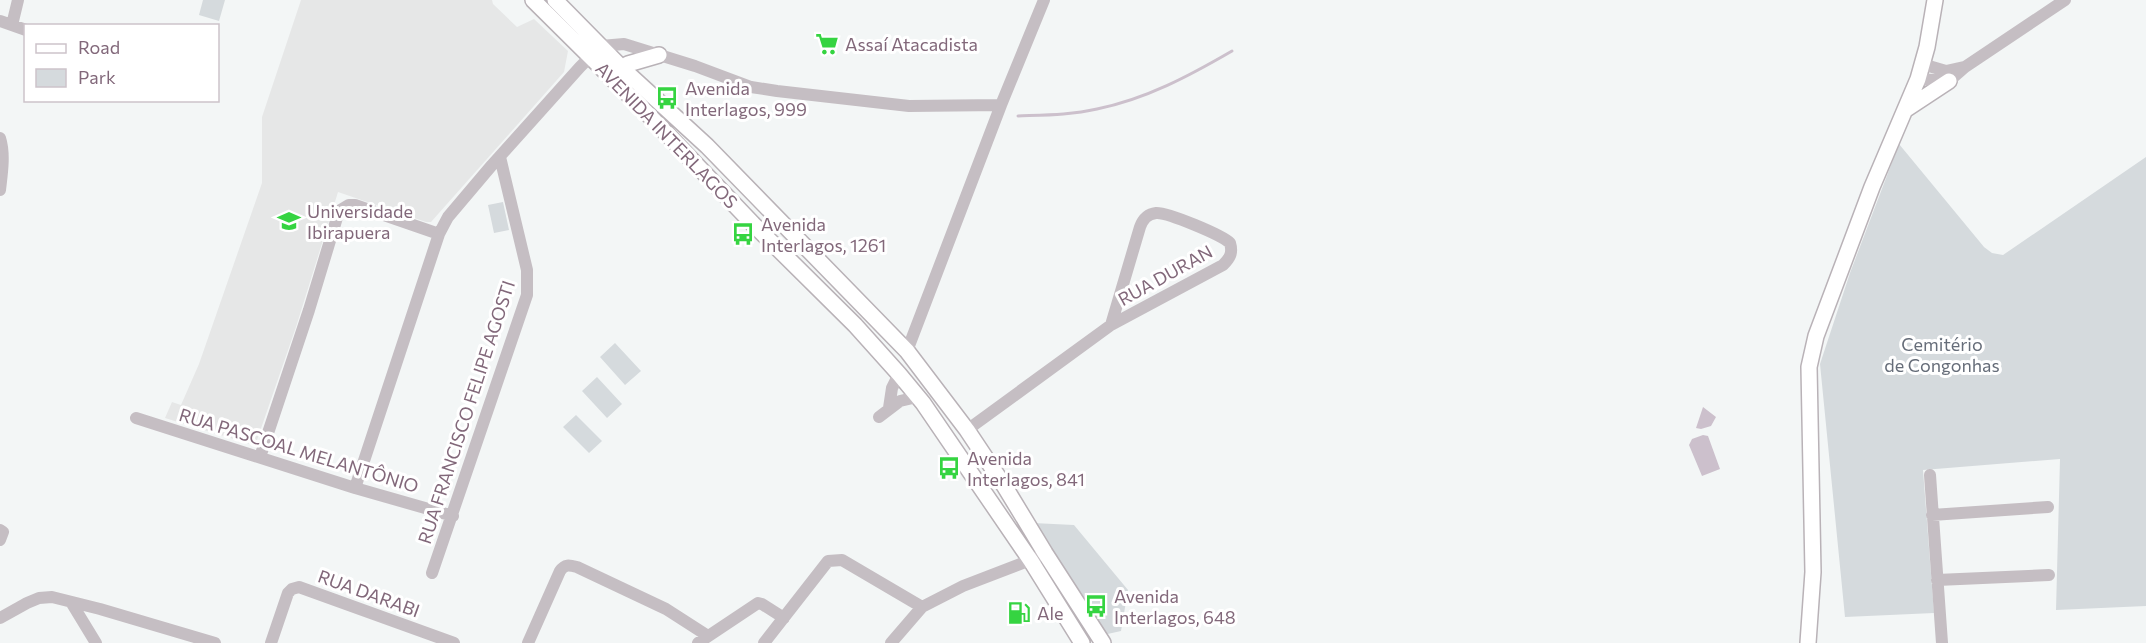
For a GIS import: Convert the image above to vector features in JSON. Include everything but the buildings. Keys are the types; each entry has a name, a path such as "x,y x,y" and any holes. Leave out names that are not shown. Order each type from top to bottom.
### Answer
{"main road":[{"name":"AVENIDA INTERLAGOS","path":"532,0 596,51 623,69 707,146 906,351 967,430 1103,643"},
{"name":"AVENIDA INTERLAGOS","path":"555,0 596,51 620,86 753,224 855,325 899,374 1031,561 1082,643"},
{"path":"1808,643 1813,572 1809,367 1816,336 1872,187 1920,72 1935,0"},
{"path":"620,86 619,77 623,69 634,61 659,55"},
{"path":"1905,110 1949,81"}],"street":[{"path":"18,0 6,23 24,29"},
{"path":"906,351 1044,0"},
{"path":"1920,72 1940,82 1949,81 1965,67 2065,0"},
{"path":"355,488 439,234 461,201 596,51 624,44 751,87 777,91 909,106 1001,105"},
{"path":"1920,72 1946,71 1965,67"},
{"path":"0,138 2,146 0,190"},
{"name":"RUA FRANCISCO FELIPE AGOSTI","path":"432,573 527,295 527,270 500,157"},
{"path":"260,457 339,211 349,205 355,205 439,234"},
{"name":"RUA DURAN","path":"967,430 1111,325 1223,266 1229,260 1230,243 1164,213 1149,215 1140,227 1111,325"},
{"path":"889,408 892,388 899,374"},
{"path":"879,417 904,399 917,397"},
{"name":"RUA PASCOAL MELANTÔNIO","path":"135,418 355,488 453,516"},
{"path":"1930,475 1942,643"},
{"path":"1932,515 2048,507"},
{"path":"891,643 922,607 963,586 1045,554"},
{"path":"764,643 824,565 834,560 842,560 922,607"},
{"path":"528,643 560,571 565,566 577,567 666,609 703,639 758,603 784,618"},
{"path":"1042,578 1055,570"},
{"path":"1937,580 2049,574"},
{"name":"RUA DARABI","path":"271,643 288,593 299,587 454,643"},
{"path":"0,618 39,598 52,597 215,643"},
{"path":"70,602 96,643"}],"shaded area":[{"name":"Universidade Ibirapuera","path":"301,0 492,0 493,4 517,27 534,19 568,51 564,72 431,222 338,192 296,327 257,440 250,444 165,418 172,402 181,405 199,364 262,183 262,117"},
{"path":"1703,407 1716,417 1711,426 1696,428"},
{"path":"1703,435 1708,436 1720,469 1702,476 1689,445 1692,439"}],"green space":[{"path":"203,0 225,0 219,21 199,15"},
{"name":"Cemitério de Congonhas","path":"1899,144 1984,247 1992,253 2003,255 2146,157 2146,606 2056,610 2060,459 1923,470 1934,613 1845,617 1820,364 1850,273"},
{"path":"503,202 509,230 494,233 488,205"},
{"path":"615,343 641,371 625,385 600,357"},
{"path":"597,377 622,404 607,418 582,391"},
{"path":"576,415 602,441 589,453 563,427"},
{"path":"1033,523 1074,525 1128,590 1121,631 1103,635"}],"waterway":[{"path":"1018,116 1077,112 1115,105 1167,86 1232,51"}],"place":[{"name":"Assaí Atacadista","path":"827,44"},
{"name":"Avenida Interlagos, 999","path":"667,98"},
{"name":"Universidade Ibirapuera","path":"289,221"},
{"name":"Avenida Interlagos, 1261","path":"743,234"},
{"name":"Avenida Interlagos, 841","path":"949,468"},
{"name":"Avenida Interlagos, 648","path":"1096,606"},
{"name":"Ale","path":"1019,613"}]}
